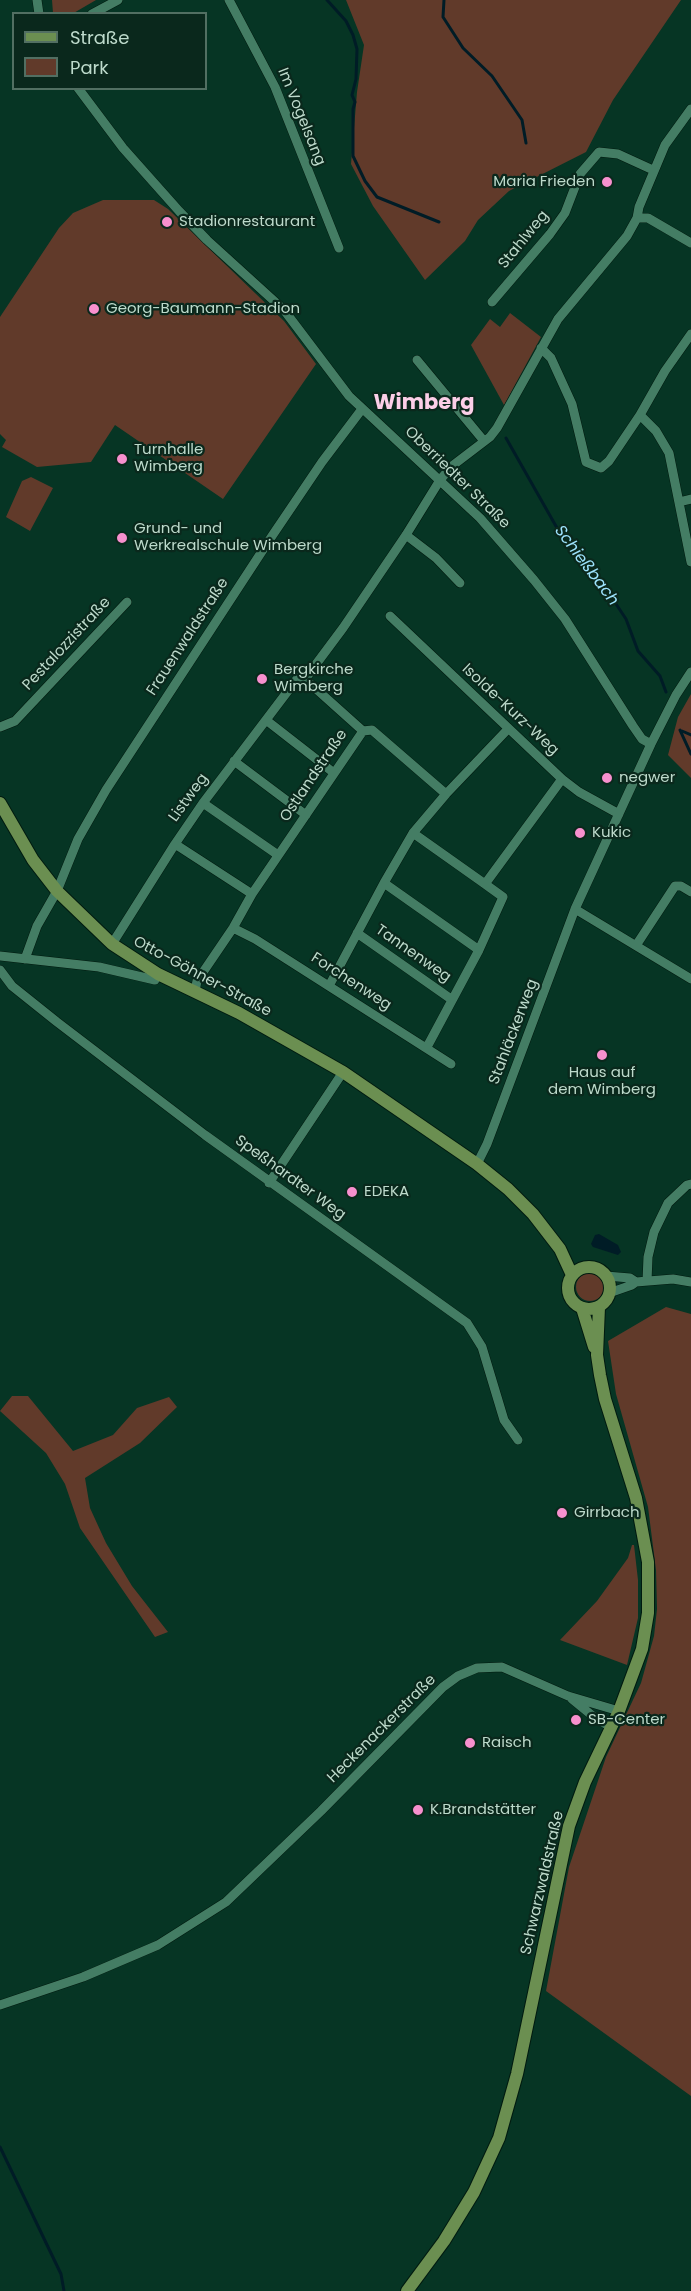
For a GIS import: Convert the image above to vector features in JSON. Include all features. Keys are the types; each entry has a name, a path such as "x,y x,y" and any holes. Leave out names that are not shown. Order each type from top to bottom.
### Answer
{"street":[{"path":"96,12 118,0"},
{"name":"Im Vogelsang","path":"229,0 275,87 339,248"},
{"name":"Oberriedter Straße","path":"80,90 123,148 179,211 207,240 284,310 349,396 480,518 565,619 637,733 651,744"},
{"name":"Ostlandstraße","path":"195,991 197,981 233,928 252,894 363,731 305,679 343,628 440,480 452,466 497,428 558,319 618,249 637,218 653,170 665,145 691,109"},
{"name":"Stahlweg","path":"492,302 565,213 580,174 599,152 618,154 653,170"},
{"path":"637,218 648,218 691,243"},
{"path":"541,348 551,358 572,404 586,462 601,468 609,461 640,415 665,371 691,334"},
{"path":"417,360 484,441"},
{"name":"Frauenwaldstraße","path":"25,959 37,926 57,891 78,839 106,790 278,527 322,462 362,409"},
{"path":"640,415 656,431 669,453 691,562"},
{"path":"679,502 691,499"},
{"path":"406,535 430,553 460,583"},
{"name":"Pestalozzistraße","path":"0,727 15,721 127,602"},
{"name":"Isolde-Kurz-Weg","path":"390,616 562,779 579,792 619,814"},
{"name":"Stahläckerweg","path":"477,1164 492,1133 575,909 651,744 676,695 691,672"},
{"name":"Listweg","path":"112,944 203,803 300,675"},
{"path":"266,720 334,773"},
{"path":"329,986 413,833 446,794 508,729"},
{"path":"363,731 372,730 446,794"},
{"path":"234,761 306,815"},
{"path":"485,884 562,779"},
{"name":"Otto-Göhner-Straße","path":"0,803 33,860 57,891 112,944 158,974 239,1013 343,1072 477,1164 508,1189 533,1214 577,1272"},
{"path":"203,803 278,855"},
{"path":"413,833 485,884 504,894 479,950 427,1047"},
{"path":"175,844 252,894"},
{"path":"384,883 479,950"},
{"path":"637,944 675,886 681,886 691,892"},
{"path":"575,909 691,978"},
{"name":"Forchenweg","path":"233,928 255,939 452,1064"},
{"name":"Tannenweg","path":"357,933 451,999"},
{"path":"0,956 99,967 155,980 158,974"},
{"name":"Speßhardter Weg","path":"0,970 12,986 57,1022 269,1183 467,1323 482,1347 504,1420 518,1440"},
{"path":"269,1183 343,1072"},
{"path":"647,1281 648,1257 659,1222 668,1203 691,1184"},
{"path":"593,1267 606,1276 610,1284 609,1293 598,1307 582,1308 572,1300 568,1288 577,1272 593,1267"},
{"path":"606,1276 630,1278 636,1282"},
{"path":"609,1293 636,1282 673,1279 691,1282"},
{"path":"597,1355 598,1307"},
{"path":"582,1308 597,1355"},
{"name":"Schwarzwaldstraße","path":"407,2291 444,2241 474,2192 499,2138 517,2074 569,1826 585,1782 619,1711 642,1649 648,1613 648,1562 636,1498 605,1399 597,1355"},
{"name":"Heckenackerstraße","path":"0,2005 94,1972 158,1945 226,1902 321,1811 442,1687 458,1676 477,1668 502,1667 568,1696 619,1711"},
{"name":"Heckenackerstraße","path":"568,1696 594,1717 611,1727"}],"green space":[{"path":"52,0 96,0 75,12 53,12"},
{"path":"346,0 681,0 613,100 586,152 509,191 478,220 465,241 425,280 373,206 351,164 357,92 364,45"},
{"path":"103,200 154,200 168,209 284,321 316,364 223,499 115,425 91,462 37,467 2,447 6,440 0,434 0,317 59,228 73,213"},
{"path":"510,313 541,337 504,405 471,345 490,319 500,327"},
{"path":"31,477 53,488 30,531 6,517 22,481"},
{"path":"691,694 691,778 668,755 678,717"},
{"path":"590,1273 600,1277 604,1287 600,1297 590,1301 580,1297 576,1287 580,1277"},
{"path":"666,1307 691,1314 691,2096 546,1991 569,1867 606,1757 641,1683 654,1636 657,1609 656,1570 648,1507 616,1394 608,1341"},
{"path":"12,1396 28,1396 73,1451 113,1435 137,1408 169,1397 177,1407 140,1443 85,1478 90,1508 106,1543 132,1586 168,1632 155,1637 80,1528 65,1484 46,1453 0,1411"},
{"path":"632,1545 634,1545 638,1580 638,1618 627,1665 560,1640 597,1601 628,1558"}],"water":[{"path":"599,1234 618,1245 621,1252 618,1255 593,1247 591,1244 595,1235"}],"waterway":[{"path":"327,0 346,21 357,49 356,79 352,95 355,102 353,156 365,181 377,197 439,222"},
{"path":"444,0 443,17 463,48 492,76 522,120 526,143"},
{"name":"Schießbach","path":"506,438 570,550 608,592 626,619 638,651 660,676 666,692"},
{"path":"680,730 691,754"},
{"path":"682,731 691,735"},
{"path":"0,2147 61,2274 64,2291"}],"place":[{"name":"Maria Frieden","path":"607,182"},
{"name":"Stadionrestaurant","path":"167,222"},
{"name":"Georg-Baumann-Stadion","path":"94,309"},
{"name":"Turnhalle Wimberg","path":"122,459"},
{"name":"Grund- und Werkrealschule Wimberg","path":"122,538"},
{"name":"Bergkirche Wimberg","path":"262,679"},
{"name":"negwer","path":"607,778"},
{"name":"Kukic","path":"580,833"},
{"name":"Haus auf dem Wimberg","path":"602,1055"},
{"name":"EDEKA","path":"352,1192"},
{"name":"Girrbach","path":"562,1513"},
{"name":"SB-Center","path":"576,1720"},
{"name":"Raisch","path":"470,1743"},
{"name":"K.Brandstätter","path":"418,1810"}],"district":[{"name":"Wimberg","path":"424,404"}]}
